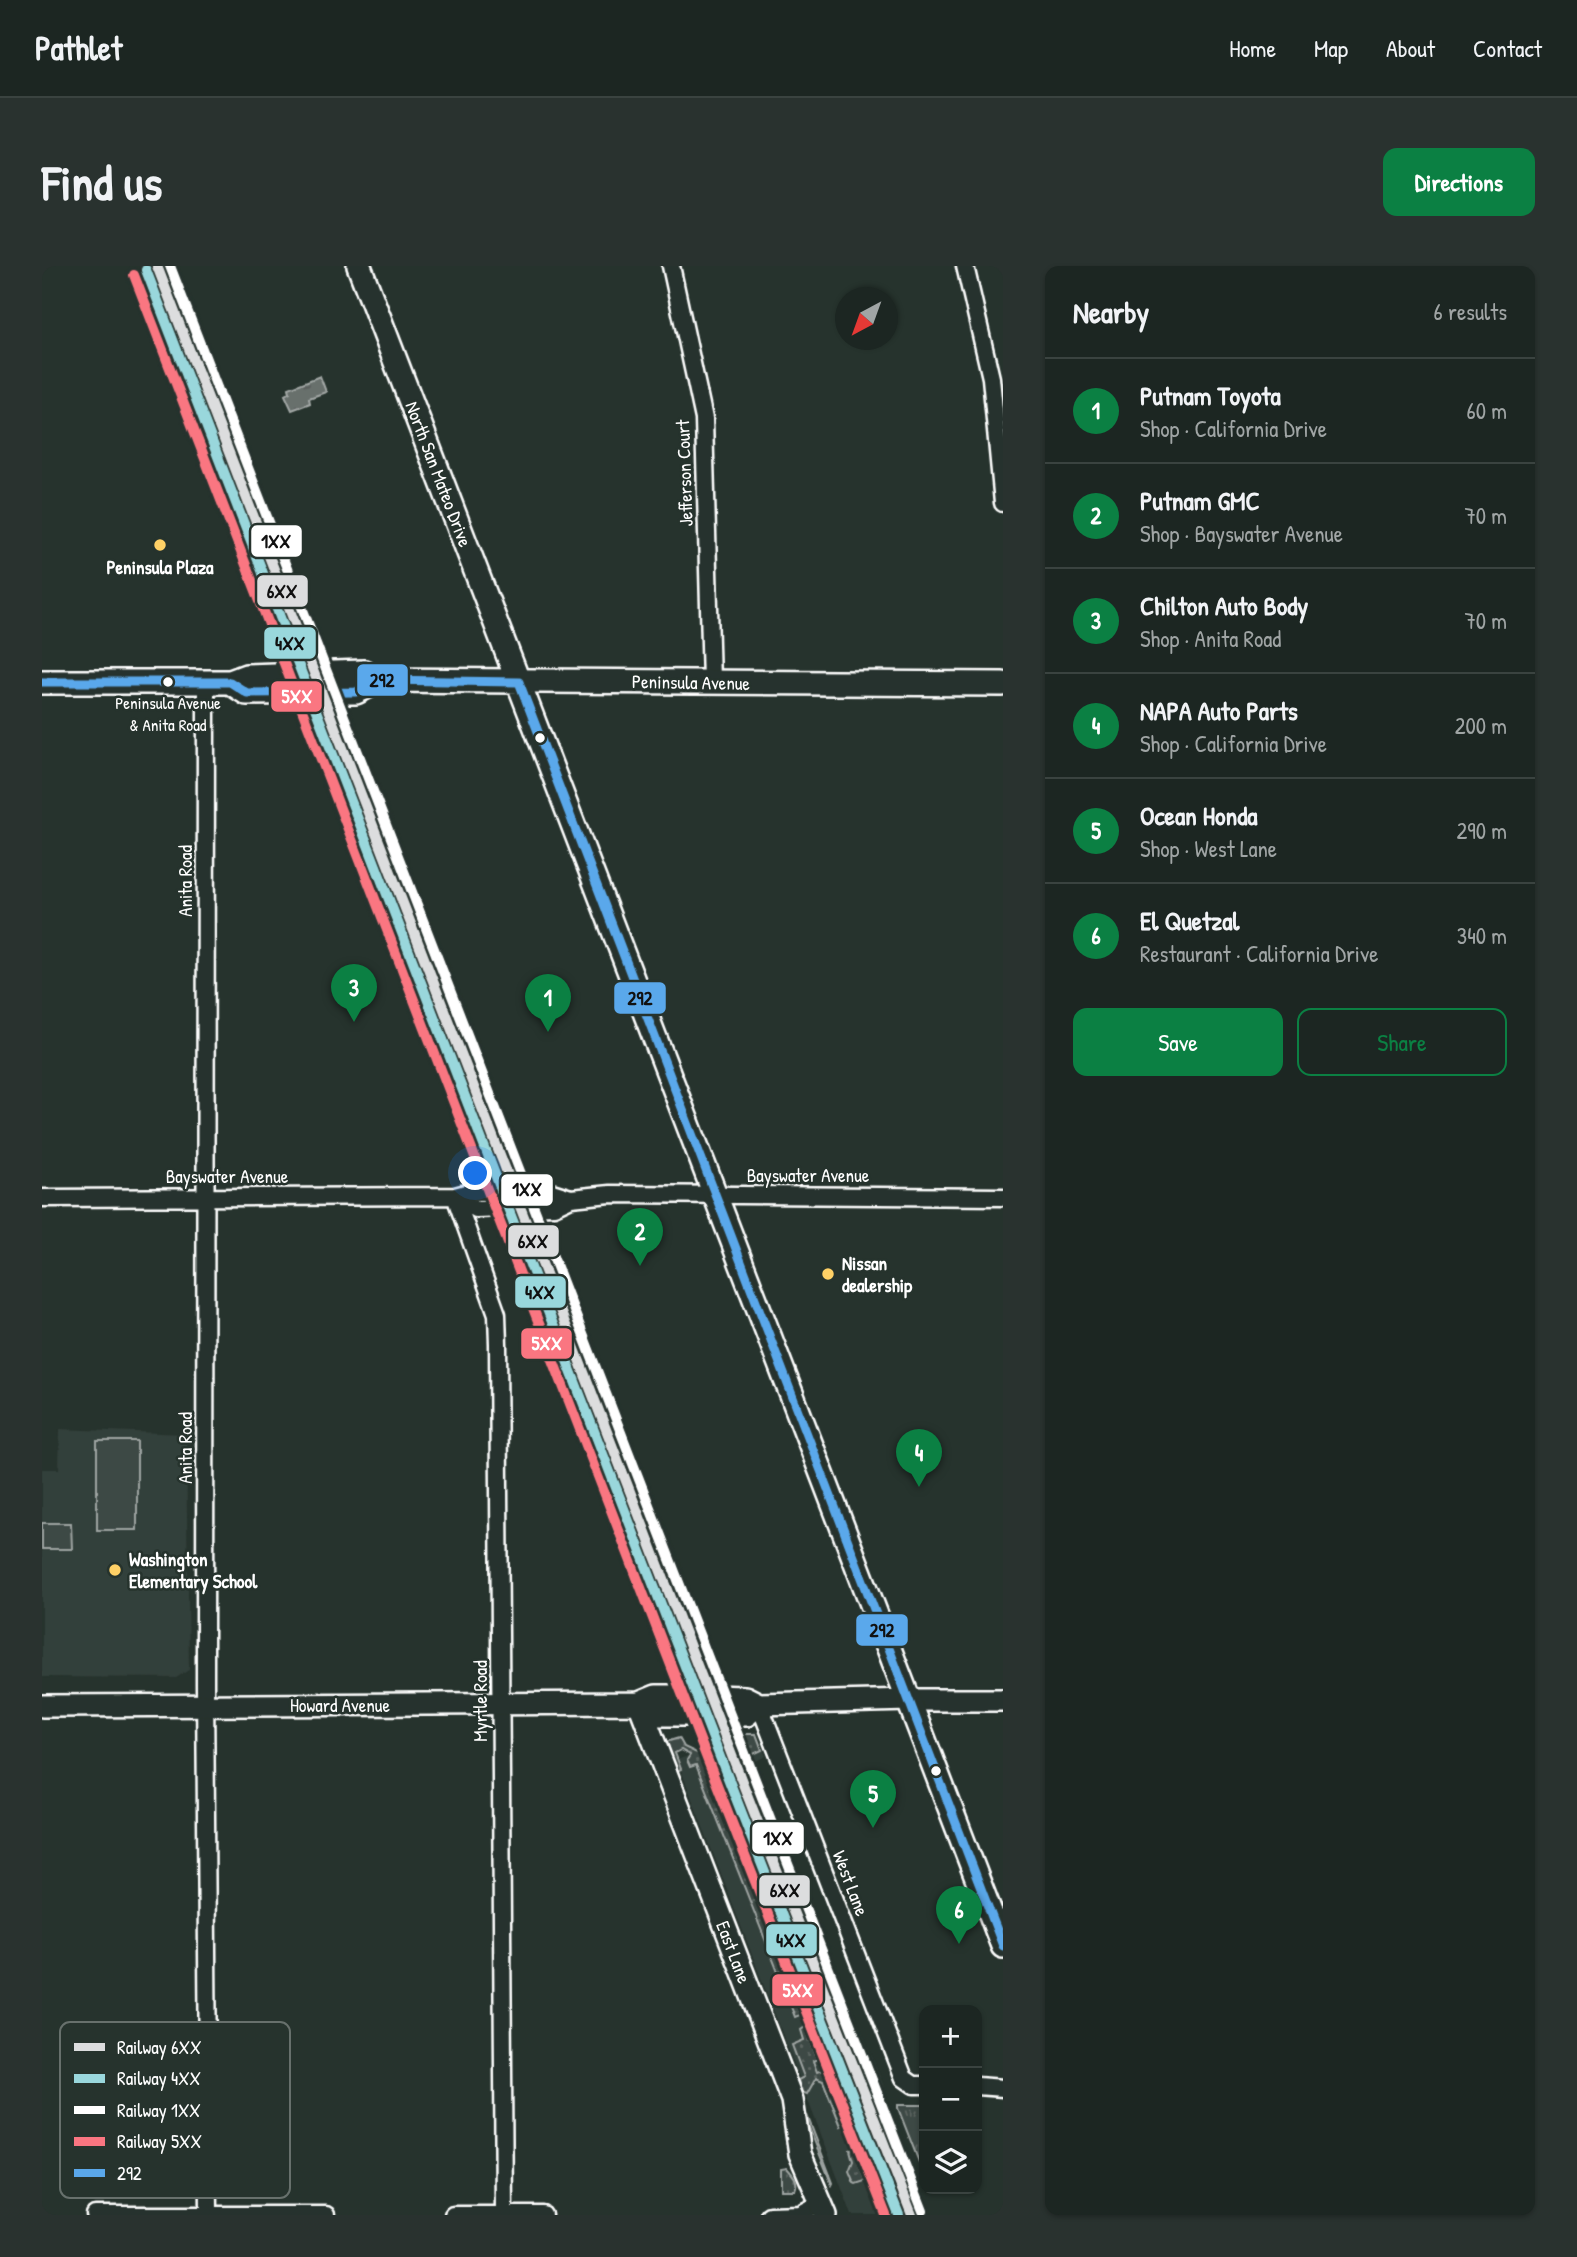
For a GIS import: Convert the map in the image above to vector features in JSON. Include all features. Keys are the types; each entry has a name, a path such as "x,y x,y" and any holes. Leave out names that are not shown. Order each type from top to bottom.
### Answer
{"main road":[{"name":"North San Mateo Drive","path":"359,266 1003,1946"},
{"name":"Peninsula Avenue","path":"42,682 230,682 247,693 356,692 380,680 1003,684"}],"street":[{"name":"Jefferson Court","path":"671,266 704,419 711,682"},
{"path":"965,266 991,378 1003,503"},
{"name":"Anita Road","path":"206,682 208,2022"},
{"name":"Bayswater Avenue","path":"42,1198 455,1196 476,1209 554,1206 570,1198 610,1194 1003,1197"},
{"name":"Myrtle Road","path":"455,1196 497,1314 504,2214"},
{"name":"Howard Avenue","path":"42,1706 639,1703 657,1715 702,1716 747,1715 759,1704 1003,1700"},
{"name":"East Lane","path":"639,1703 792,2100 800,2154 823,2209"},
{"name":"West Lane","path":"759,1704 904,2078 914,2085 919,2085"},
{"path":"982,2086 1003,2088"},
{"path":"769,2215 800,2214 823,2209"},
{"path":"95,2215 326,2215"},
{"path":"453,2215 542,2215"}],"shaded area":[{"name":"Washington Elementary School","path":"60,1429 186,1434 189,1670 176,1678 42,1677 42,1469 59,1469"},
{"path":"756,1731 766,1756 754,1762 882,2082 925,2215 852,2215 677,1760"}],"green space":[{"path":"97,1441 137,1441 137,1530 97,1530"},
{"path":"42,1523 71,1523 72,1549 42,1549"},
{"path":"735,1734 756,1734 762,1750 745,1758"},
{"path":"679,1738 684,1747 699,1754 783,1970 778,1972 696,1765 690,1767 687,1760 690,1755 681,1750 675,1753 681,1769 677,1771 666,1742"},
{"path":"788,1984 800,2015 795,2017 783,1986"},
{"path":"805,2027 817,2059 813,2061 817,2072 822,2070 843,2125 841,2126 823,2081 816,2078 807,2094 801,2092 798,2080 804,2077 792,2045 804,2040 801,2030"},
{"path":"898,2105 919,2105 919,2162"},
{"path":"807,2115 833,2183 832,2185 808,2125"},
{"path":"853,2149 865,2181 856,2184 849,2171 853,2161 850,2150"},
{"path":"787,2168 796,2180 795,2190 781,2190 781,2169"}],"water":[{"path":"320,376 326,392 309,398 310,403 292,410 285,395 290,392 289,388"}],"rail line":[{"name":"6XX","path":"157,266 912,2215"},
{"name":"1XX","path":"170,266 923,2211"},
{"name":"4XX","path":"146,270 899,2215"},
{"name":"5XX","path":"134,275 886,2215"}],"transit line":[{"name":"292","path":"42,682 230,682 247,693 356,692 380,680 519,682"},
{"name":"292","path":"519,682 1003,1946"}],"place":[{"name":"Peninsula Plaza","path":"160,545"},
{"name":"Peninsula Avenue & Anita Road","path":"168,682"},
{"name":"Chilton Auto Body","path":"354,1022"},
{"name":"Putnam Toyota","path":"548,1032"},
{"name":"Putnam GMC","path":"640,1266"},
{"name":"Nissan dealership","path":"828,1274"},
{"name":"NAPA Auto Parts","path":"919,1487"},
{"name":"Washington Elementary School","path":"115,1570"},
{"name":"Ocean Honda","path":"873,1828"},
{"name":"El Quetzal","path":"959,1944"}]}
